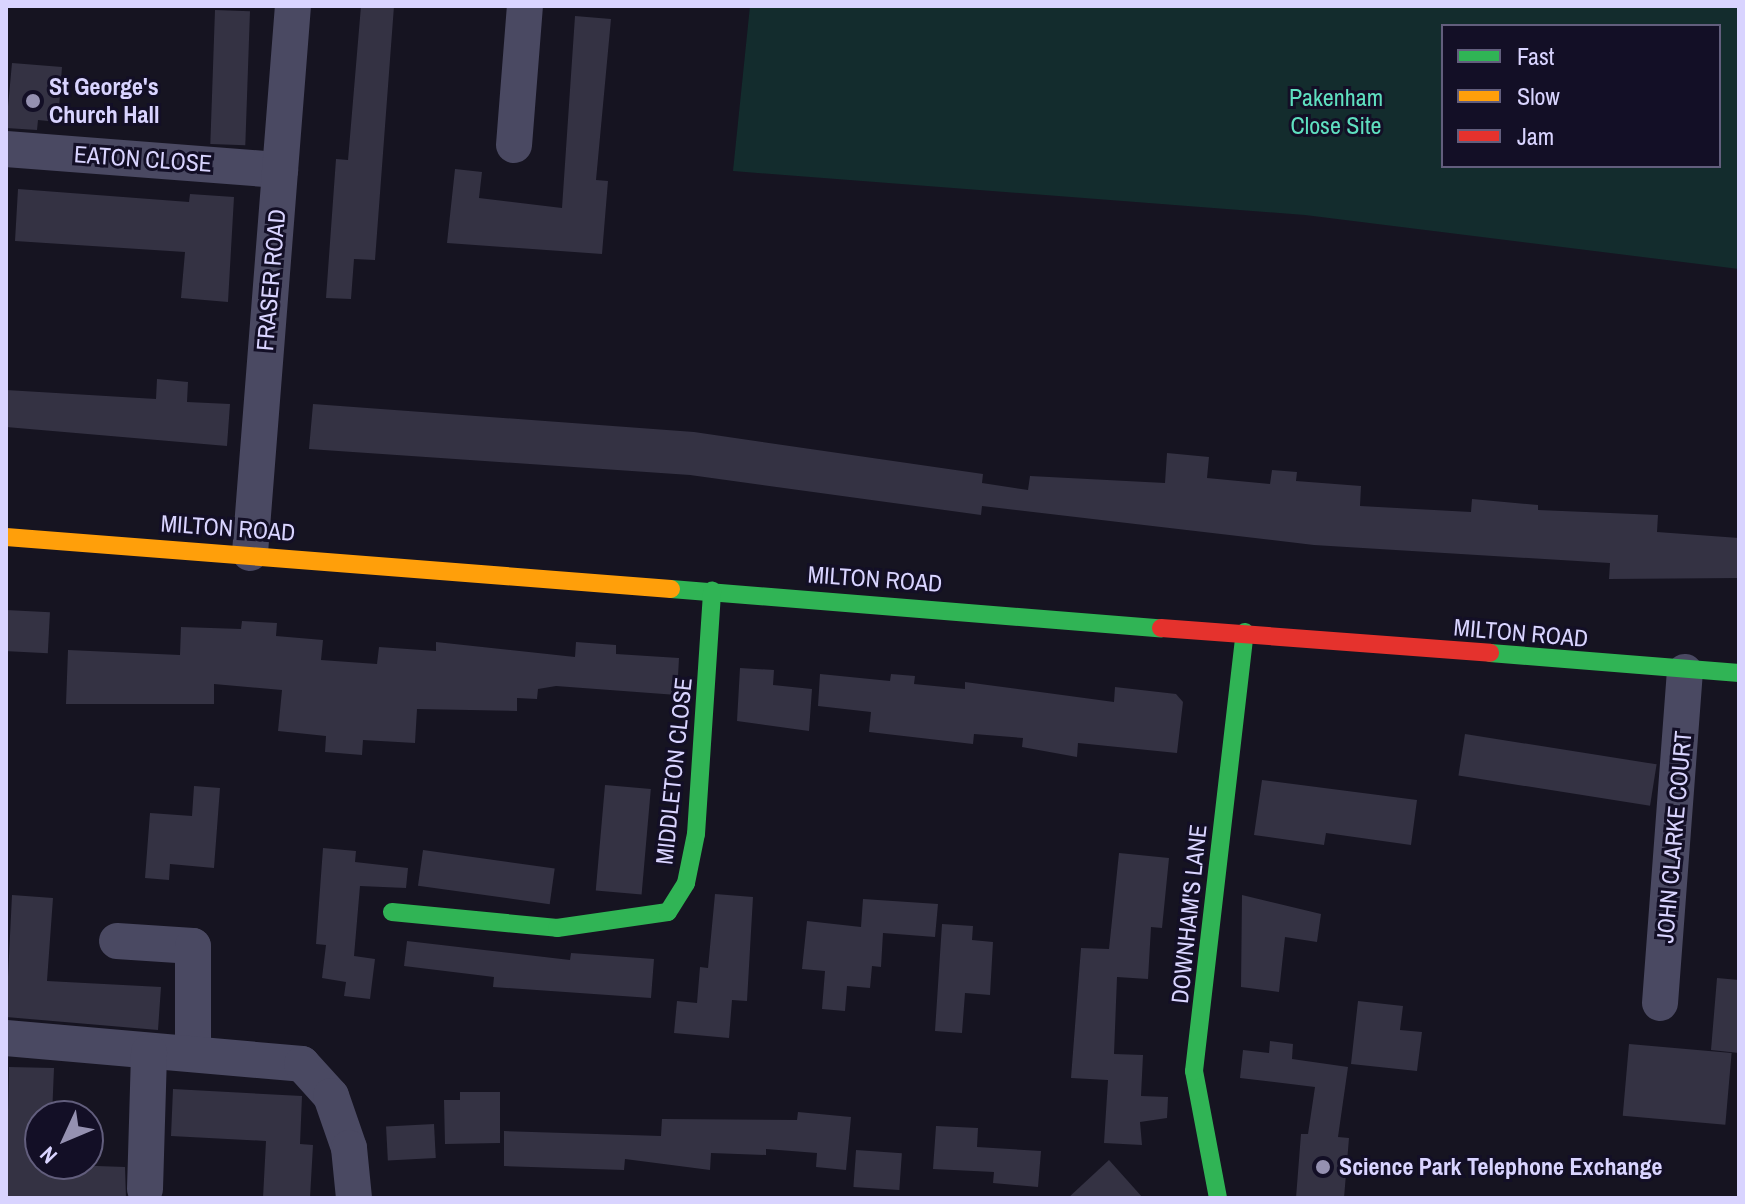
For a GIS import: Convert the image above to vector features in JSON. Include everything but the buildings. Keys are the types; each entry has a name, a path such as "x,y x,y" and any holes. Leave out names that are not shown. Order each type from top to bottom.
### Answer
{"main road":[{"name":"MILTON ROAD","path":"6,537 250,553 1245,632 1685,672 1739,673"},
{"name":"MIDDLETON CLOSE","path":"392,912 557,928 668,912 686,883 696,834 712,591"},
{"name":"DOWNHAM'S LANE","path":"1218,1198 1194,1071 1245,632"}],"street":[{"name":"FRASER ROAD","path":"250,553 293,6"},
{"path":"514,145 525,6"},
{"name":"EATON CLOSE","path":"6,149 280,170"},
{"name":"JOHN CLARKE COURT","path":"1660,1003 1685,672"},
{"path":"117,941 193,946 193,1052"},
{"path":"6,1038 149,1052 193,1052 302,1064 331,1096 349,1148 354,1198"},
{"path":"145,1189 149,1052"}],"green space":[{"name":"Pakenham Close Site","path":"750,6 1739,6 1739,269 1305,215 733,171"}],"traffic: fast":[{"path":"671,589 1161,628"},
{"path":"392,912 557,928 668,912 686,883 696,834 712,591"},
{"path":"1218,1198 1194,1071 1245,632"},
{"path":"1490,653 1739,673"}],"traffic: slow":[{"path":"6,537 671,589"}],"traffic: jam":[{"path":"1161,628 1490,653"}],"place":[{"name":"St George's Church Hall","path":"33,101"},
{"name":"Science Park Telephone Exchange","path":"1323,1167"}]}
